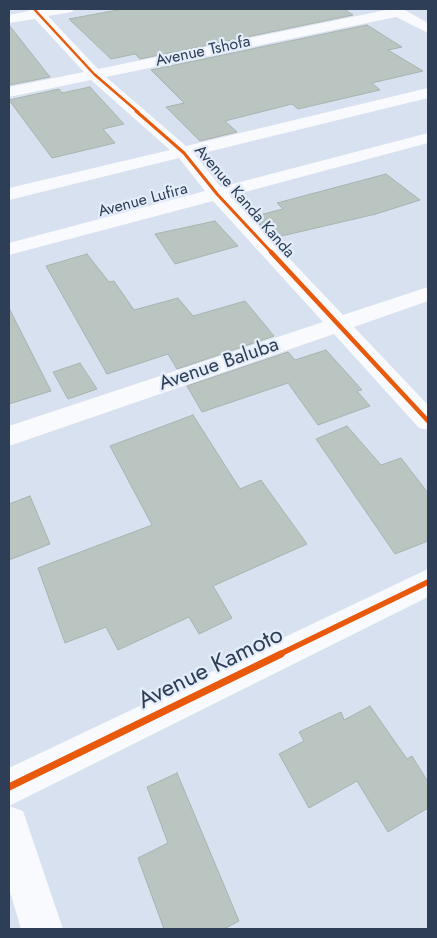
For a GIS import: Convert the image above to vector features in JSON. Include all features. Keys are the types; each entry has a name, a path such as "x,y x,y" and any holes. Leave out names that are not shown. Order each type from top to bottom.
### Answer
{"street":[{"path":"9,19 36,11 67,9"},
{"path":"395,10 428,29"},
{"name":"Avenue Tshofa","path":"9,92 395,10"},
{"name":"Avenue Kanda Kanda","path":"36,11 94,74 184,152 218,194 428,421"},
{"name":"Avenue Lufira","path":"9,194 428,93"},
{"name":"Avenue Lufira","path":"9,249 428,138"},
{"name":"Avenue Baluba","path":"9,436 428,294"},
{"name":"Avenue Kamoto","path":"9,787 428,582"},
{"path":"9,826 42,929"}],"building":[{"path":"123,9 344,9 353,15 140,59 135,54 111,59 69,19"},
{"path":"9,25 50,77 9,85"},
{"path":"367,25 402,47 388,50 423,71 372,83 380,90 298,109 292,104 225,121 237,132 200,141 166,107 184,103 151,70"},
{"path":"90,87 124,124 103,129 115,143 52,158 9,100 59,89 62,93"},
{"path":"386,174 420,200 376,214 273,238 252,217 283,209 277,203"},
{"path":"215,221 238,246 175,264 155,234"},
{"path":"87,254 109,282 114,281 134,310 178,298 193,316 245,301 274,336 177,369 168,354 107,374 46,266"},
{"path":"9,308 51,391 9,404"},
{"path":"326,350 362,390 357,391 370,406 318,425 288,383 202,412 187,386 288,352 295,360"},
{"path":"80,363 97,389 68,399 53,372"},
{"path":"193,415 240,489 261,480 307,544 213,586 232,618 199,634 189,617 118,650 106,627 65,643 38,568 152,525 110,446"},
{"path":"347,426 381,465 401,458 428,493 428,541 395,554 316,439"},
{"path":"30,496 50,544 9,560 9,504"},
{"path":"370,706 407,759 412,756 428,782 428,808 388,832 357,781 309,808 279,754 304,741 299,732 341,712 344,720"},
{"path":"177,773 239,921 224,929 164,929 138,858 168,843 147,787"}],"cycle path":[{"path":"34,9 94,74 184,153 217,194 428,421"},
{"path":"9,787 428,582"}]}
